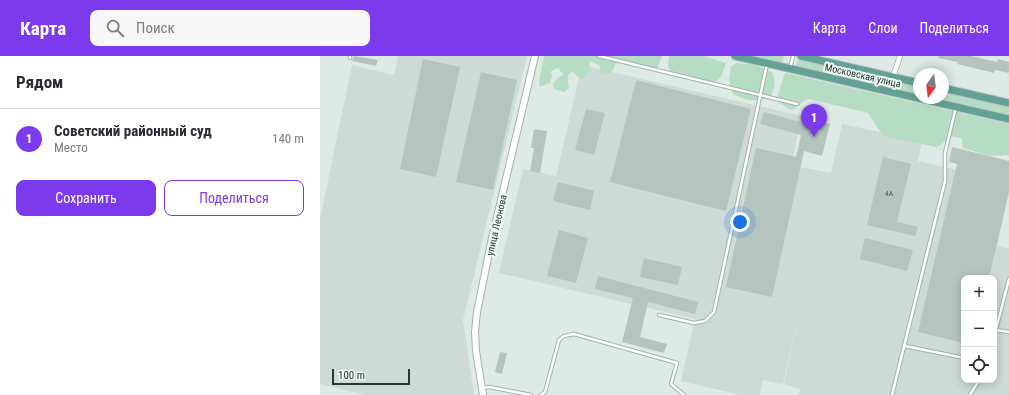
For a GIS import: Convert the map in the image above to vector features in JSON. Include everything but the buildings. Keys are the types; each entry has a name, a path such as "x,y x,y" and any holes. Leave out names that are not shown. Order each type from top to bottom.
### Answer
{"main road":[{"name":"Московская улица","path":"735,56 1009,119"},
{"name":"Московская улица","path":"801,56 913,82"},
{"path":"949,89 1009,103"}],"street":[{"name":"улица Леонова","path":"483,395 476,351 475,332 477,312 492,238 535,56"},
{"path":"893,77 900,56"}],"lane":[{"path":"599,56 797,104"},
{"path":"790,69 793,56"},
{"path":"659,315 694,323 705,321 714,312 767,64"},
{"path":"892,395 945,181 945,153 956,107"},
{"path":"997,326 1009,279"},
{"path":"997,330 1009,332"},
{"path":"541,395 545,392 559,340 564,336 574,334 677,363 671,384 684,395"},
{"path":"905,346 961,357"},
{"path":"970,395 977,383"},
{"path":"481,388 489,386 531,395"}],"shaded area":[{"path":"398,56 527,56 463,320 474,395 365,395 320,384 320,219 352,65 394,75"},
{"path":"582,65 802,116 793,156 802,158 800,167 831,173 842,124 922,141 918,161 1009,182 1009,194 997,246 1009,249 1009,395 799,395 800,389 784,384 801,305 783,384 763,380 760,395 741,395 681,381 695,319 499,273 523,169 556,176"}],"green space":[{"path":"544,56 662,56 657,69 621,61 615,64 614,69 610,74 601,72 599,65 590,61 589,71 584,78 579,78 572,71 570,73 568,79 569,88 564,92 554,89 553,83 563,74 558,68 551,71 552,76 550,83 540,87 539,81"},
{"path":"669,56 704,56 726,63 720,78 713,82 708,82 688,79 671,73 668,66"},
{"path":"753,56 784,56 782,63"},
{"path":"798,58 913,85 913,95 796,67"},
{"path":"736,63 755,66 773,73 773,91 769,96 764,99 749,100 733,94 729,81 731,67"},
{"path":"785,73 913,102 913,104 921,104 1009,124 1009,155 989,156 963,148 962,138 950,136 942,144 936,147 883,136 868,113 809,99 791,110 779,103 777,98"},
{"path":"949,92 1009,106 1009,116 949,102"}],"place":[{"name":"Советский районный суд","path":"814,137"}]}
